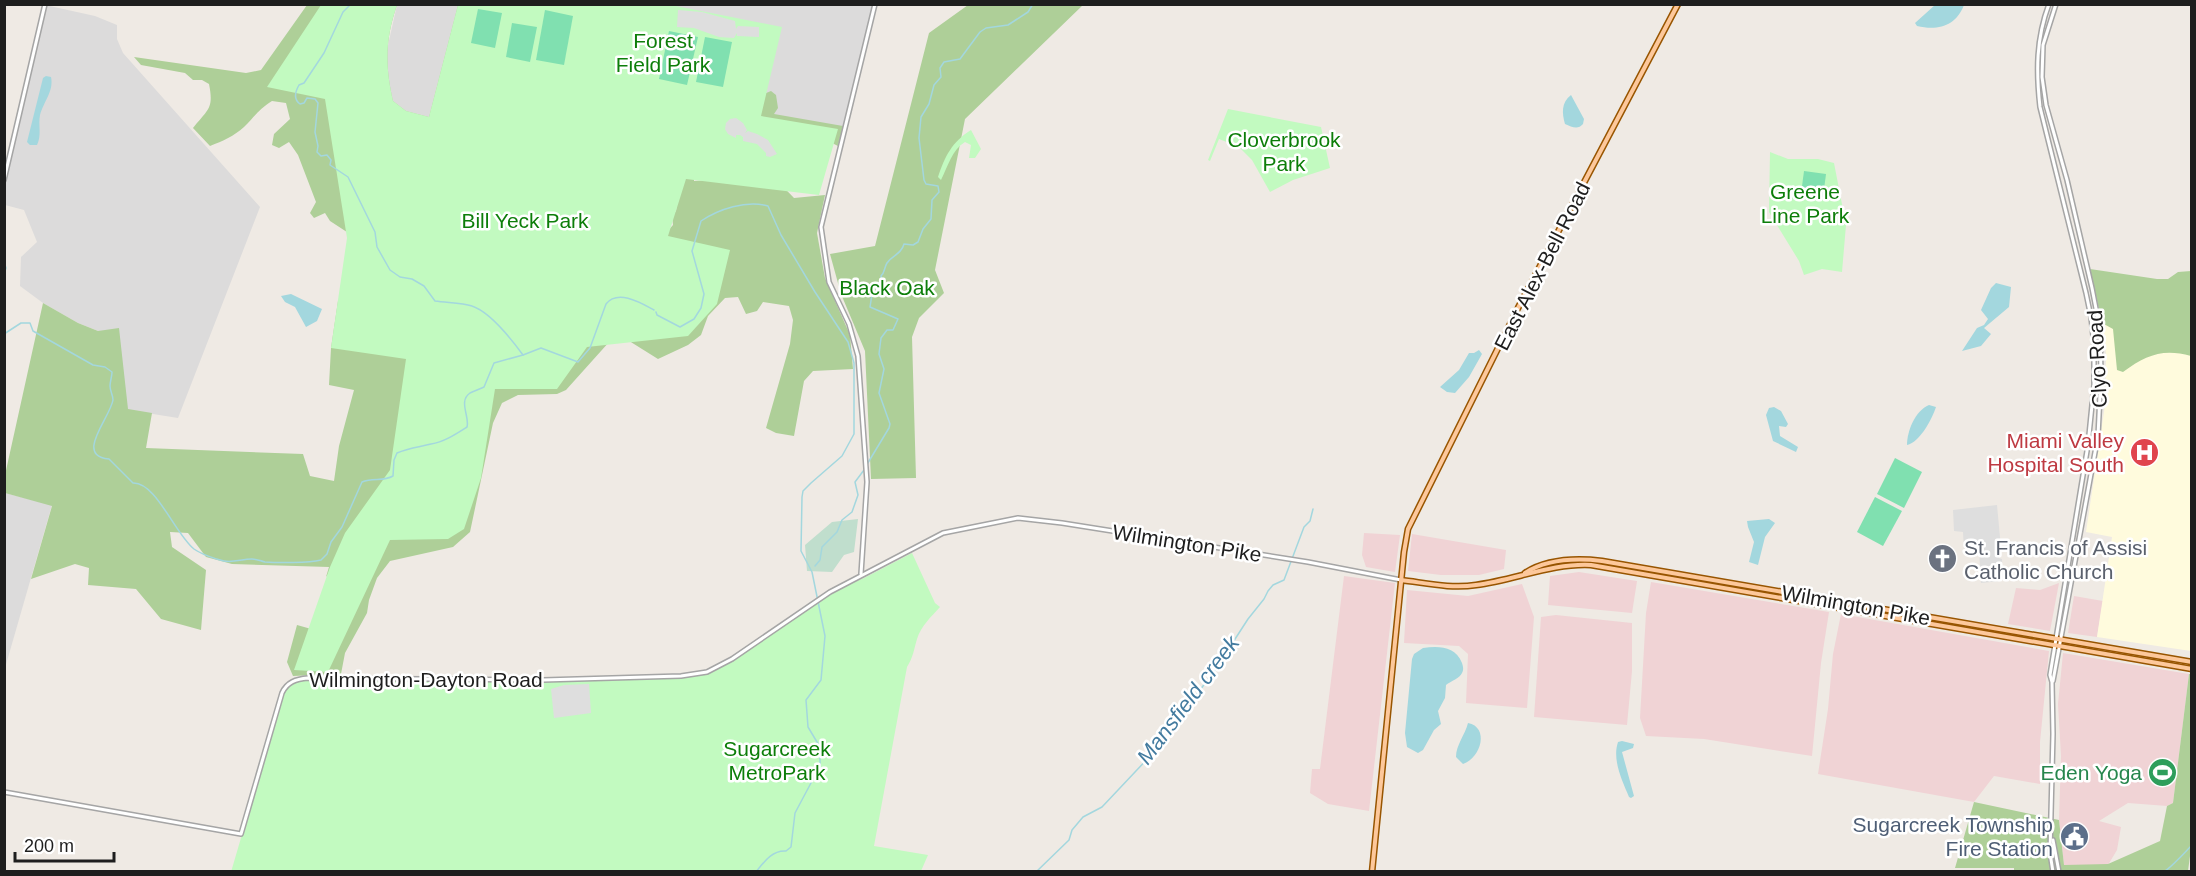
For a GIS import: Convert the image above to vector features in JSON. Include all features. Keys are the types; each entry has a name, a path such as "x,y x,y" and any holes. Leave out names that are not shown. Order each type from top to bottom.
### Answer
{"main road":[{"name":"East Alex-Bell Road","path":"1372,872 1408,529 1518,308 1678,4"},
{"name":"Wilmington Pike","path":"1522,575 1533,568 1558,561 1579,560 1633,566 2192,662"},
{"name":"Wilmington Pike","path":"1401,580 1462,587 1573,565 1601,567 2192,669"}],"street":[{"path":"4,180 45,4"},
{"path":"861,574 867,508 857,348 829,282 821,227 875,4"},
{"name":"Clyo Road","path":"2049,4 2042,22 2038,45 2037,76 2040,107 2091,317 2095,379 2088,446 2058,640 2050,675 2052,682 2053,872"},
{"name":"Clyo Road","path":"2056,4 2043,45 2043,84 2046,105 2067,180 2092,288 2100,329 2101,363 2098,436 2058,640"},
{"name":"Wilmington Pike","path":"861,574 943,533 1018,518 1308,562 1401,580"},
{"name":"Wilmington-Dayton Road","path":"4,792 241,834 282,693 287,685 295,680 308,678 566,680 694,675 711,670 732,659 817,599 861,574"},
{"name":"Clyo Road","path":"2052,846 2059,872"}],"shaded area":[{"path":"45,5 95,16 117,25 117,39 123,53 260,207 178,418 128,410 98,331 78,323 43,303 20,286 21,257 37,242 24,210 5,205 5,180"},
{"path":"397,5 458,5 429,117 406,111 393,101 387,75 386,54"},
{"path":"671,5 876,5 844,130 761,116 678,8"},
{"path":"678,10 702,12 735,21 736,29 738,26 759,27 759,37 737,36 737,33 734,38 719,37 694,28 677,27"},
{"path":"736,118 743,123 747,130 745,133 748,131 768,140 777,154 766,156 757,144 743,141 740,135 736,135 736,138 728,134 725,129 726,123"},
{"name":"Miami Valley Hospital South","path":"2191,293 2191,651 2097,637 2112,537 2086,532 2105,405 2106,355 2101,302"},
{"path":"5,493 52,505 5,668"},
{"path":"1997,505 2001,548 1998,548 1999,558 2002,559 2003,578 2000,581 1981,583 1979,549 1964,549 1963,532 1954,531 1953,510"},
{"path":"1364,533 1400,535 1395,572 1366,567 1362,555"},
{"path":"1412,534 1506,550 1504,569 1479,575 1441,575 1408,571"},
{"path":"1579,572 1637,581 1632,613 1548,605 1550,576"},
{"path":"1344,576 1395,583 1369,811 1328,804 1310,793 1312,769 1320,769"},
{"path":"1651,582 1829,612 1821,663 1812,756 1704,739 1646,736 1640,718 1646,613"},
{"path":"2059,583 2050,631 2008,624 2016,588 2040,590"},
{"path":"1522,584 1534,617 1527,708 1466,703 1468,654 1459,646 1404,643 1407,590 1468,596"},
{"path":"2074,596 2103,601 2097,637 2068,633"},
{"path":"1841,614 2049,651 2040,742 2040,784 1994,776 1974,802 1818,774 1828,709 1833,654"},
{"path":"1556,615 1632,623 1632,671 1627,725 1534,717 1541,617"},
{"path":"2063,653 2189,674 2173,803 2167,806 2128,803 2099,821 2121,827 2117,850 2108,865 2064,865 2059,820 2061,756 2058,704"},
{"path":"589,684 591,713 554,718 551,689 564,685"}],"green space":[{"path":"307,5 397,5 388,41 389,76 393,101 406,111 429,117 458,5 468,5 457,53 552,72 541,102 495,93 500,72 451,64 427,150 443,211 468,230 472,241 488,249 495,245 506,204 507,179 511,174 518,151 518,143 490,126 491,121 514,128 525,139 535,161 545,161 563,72 589,68 600,70 608,63 611,52 600,41 607,30 610,7 621,5 618,8 615,36 627,38 636,24 638,11 649,14 655,19 657,22 644,29 646,35 642,38 645,55 663,61 659,79 666,85 683,91 728,96 747,91 759,96 771,91 776,95 778,108 774,114 843,126 838,146 830,142 830,133 791,126 785,128 761,125 719,109 647,98 629,104 627,108 631,126 624,139 614,150 612,159 618,165 622,176 615,184 597,191 594,195 581,243 578,264 606,271 626,270 629,265 621,247 624,241 633,237 664,235 673,225 672,215 676,211 681,178 688,161 694,161 694,181 713,178 723,164 732,162 740,164 743,174 766,169 794,198 825,195 817,233 825,278 850,335 853,369 813,371 804,381 794,436 776,433 766,428 790,344 793,320 789,306 763,302 757,311 746,314 738,297 725,298 708,316 701,335 688,345 658,359 626,339 610,341 566,390 557,394 518,395 502,403 493,423 470,532 453,547 390,561 377,578 367,613 345,653 341,674 293,676 287,662 297,625 336,636 349,611 366,557 389,528 442,525 457,518 471,470 476,440 473,437 426,457 380,492 350,546 326,577 329,567 232,564 206,557 188,533 170,532 172,547 206,570 201,630 161,619 136,589 88,585 89,568 75,564 31,579 52,506 5,493 5,475 43,303 78,323 98,331 119,328 128,409 152,413 146,448 303,454 310,476 334,481 339,446 354,390 329,385 331,348 338,301 355,292 364,274 367,251 353,236 330,221 325,213 314,218 310,213 316,202 298,155 289,142 279,148 272,145 274,134 290,119 286,103 272,101 236,133 210,146 193,128 210,104 209,84 202,80 193,80 185,73 141,65 134,57 246,73 261,70"},
{"name":"Bill Yeck Park","path":"321,5 397,5 388,41 389,76 393,101 406,111 429,117 458,5 671,5 782,27 761,116 838,129 819,195 686,179 668,236 730,250 717,304 688,336 587,347 557,389 495,389 481,478 464,529 448,539 390,540 328,672 294,670 330,567 345,533 390,470 406,359 331,348 347,238 325,99 267,87"},
{"name":"Black Oak","path":"968,5 1083,5 965,119 935,270 944,293 919,318 912,337 916,478 871,479 865,351 841,294 830,254 875,246 929,33"},
{"path":"478,9 502,13 495,48 471,43"},
{"path":"545,10 573,16 564,65 536,60"},
{"path":"512,23 537,27 530,62 506,57"},
{"path":"669,31 698,37 687,85 659,79"},
{"path":"705,37 732,42 723,87 696,82"},
{"name":"Cloverbrook Park","path":"1228,109 1321,127 1330,168 1293,180 1270,192 1252,160 1239,147 1219,139 1210,161 1208,160"},
{"path":"971,130 981,149 975,158 969,158 971,145 965,142 961,145 941,180 938,177 950,150"},
{"name":"Greene Line Park","path":"1770,152 1788,159 1818,159 1834,163 1846,225 1842,272 1822,269 1804,275 1799,261 1769,212"},
{"path":"1804,171 1826,174 1823,197 1801,194"},
{"path":"2090,269 2157,279 2168,279 2178,272 2191,271 2191,356 2163,353 2147,357 2123,372 2117,370 2113,329 2102,323"},
{"path":"1895,458 1922,472 1904,508 1877,494"},
{"path":"1875,497 1902,511 1883,546 1857,532"},
{"path":"858,519 854,552 844,555 832,572 807,571 805,545 832,522"},
{"name":"Sugarcreek MetroPark","path":"912,553 935,603 940,607 921,630 907,667 874,846 928,855 921,871 231,872 285,688 298,679 490,680 660,677 707,672 732,659 830,592 864,578"},
{"path":"2189,674 2191,674 2192,841 2188,871 2014,872 2014,868 1955,868 1974,802 2059,820 2064,865 2108,864 2160,841 2167,806 2173,803"}],"water":[{"path":"1935,5 1964,5 1956,18 1945,25 1932,28 1917,26 1915,23"},
{"path":"51,77 51,87 40,115 40,134 37,145 30,145 27,142 43,78"},
{"path":"1571,95 1584,119 1581,126 1572,127 1565,124 1564,105"},
{"path":"1996,283 2011,287 2009,307 1984,328 1991,334 1981,346 1962,351 1977,328 1984,325 1988,319 1981,310 1991,288"},
{"path":"291,294 322,309 317,321 306,327 295,307 285,302 281,296"},
{"path":"1479,350 1482,354 1469,377 1455,393 1447,392 1440,387 1459,370 1469,353"},
{"path":"1929,405 1936,407 1928,424 1921,435 1907,445 1908,434 1913,422"},
{"path":"1774,407 1781,411 1788,424 1786,427 1779,426 1780,436 1798,447 1796,452 1773,441 1766,415 1769,408"},
{"path":"1769,519 1775,523 1765,537 1758,565 1749,562 1754,542 1747,521"},
{"path":"1441,647 1451,650 1459,657 1463,669 1459,676 1446,685 1445,698 1438,711 1441,724 1434,730 1423,750 1418,753 1407,747 1405,733 1412,659 1414,654 1423,648"},
{"path":"1468,723 1479,730 1481,736 1475,755 1463,764 1456,757 1456,753"},
{"path":"1618,742 1634,744 1633,748 1622,752 1634,796 1631,798 1623,784 1617,763 1616,749"}],"waterway":[{"path":"351,4 343,12 324,53 304,83 299,85 296,98 300,104 304,103 307,98 315,99 318,103 315,132 317,152 321,156 327,155 331,160 330,165 348,177 375,232 377,247 390,270 400,277 412,279 424,286 435,301 463,304 479,309 500,327 523,355 541,348 578,362 590,348 606,304 611,300 623,297 654,310"},
{"path":"866,466 890,424 879,393 884,369 879,354 881,338 887,330 893,330 898,319 870,307 873,288 882,280 881,276 887,263 904,244 913,245 918,242 923,229 931,219 932,200 939,192 938,186 926,184 924,180 919,138 921,117 929,104 934,85 941,77 940,68 944,62 960,59 980,32 986,28 1008,25 1028,12 1033,4"},
{"path":"656,312 657,315 680,327 694,319 701,308 704,294 692,251 701,221 733,207 751,204 768,206 781,235 848,342 854,363 854,434 842,456 803,491 802,497 801,551 812,572 825,636 821,680 806,700 808,727 820,747 820,766 795,813 791,847 772,855 756,872"},
{"path":"4,262 6,268 4,274"},
{"path":"4,334 21,323 30,323 33,331 93,365 105,367 112,372 110,386 113,400 97,435 94,451 99,456 109,459 133,483 150,491 194,549 227,561 252,559 278,563 321,560 327,554 331,542 342,527 362,482 393,476 397,453 441,441 467,427 465,405 467,396 484,387 494,363 523,355"},
{"path":"815,566 820,560 822,547 837,532 842,520 852,512 858,495 855,482 864,470"},
{"name":"Mansfield creek","path":"1036,872 1069,840 1072,830 1083,817 1102,807 1152,754 1215,670 1268,591 1273,585 1284,580 1313,509"},
{"path":"2163,872 2192,845"}],"place":[{"name":"Miami Valley Hospital South","path":"2145,452"},
{"name":"St. Francis of Assisi Catholic Church","path":"1943,559"},
{"name":"Eden Yoga","path":"2163,772"},
{"name":"Sugarcreek Township Fire Station","path":"2074,836"}],"park label":[{"name":"Forest Field Park","path":"663,52"}]}
